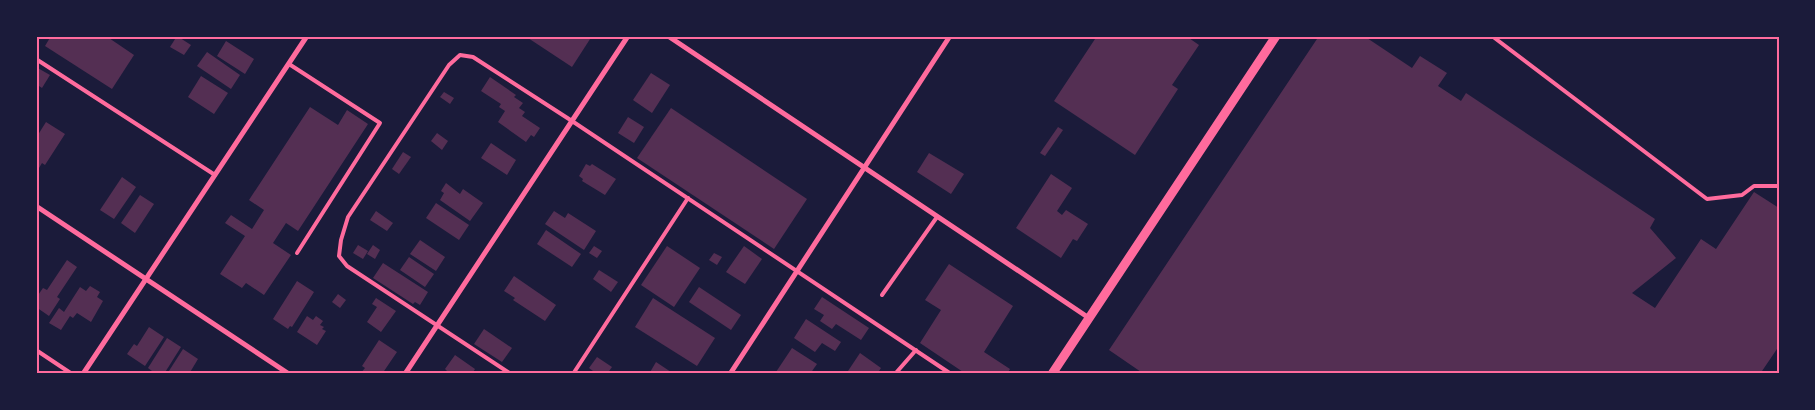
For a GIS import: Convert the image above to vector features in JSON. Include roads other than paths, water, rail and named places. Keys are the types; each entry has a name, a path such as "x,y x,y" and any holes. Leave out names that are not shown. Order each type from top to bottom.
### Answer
{"street":[{"path":"83,374 307,36"},
{"path":"405,374 628,36"},
{"path":"668,36 1089,318"},
{"path":"730,374 950,36"},
{"path":"1053,373 1276,36"},
{"path":"36,206 289,374"}],"lane":[{"path":"1492,36 1707,199 1742,196 1754,186 1779,186"},
{"path":"512,374 347,266 339,256 341,240 348,217 449,65 460,55 472,57 572,121 951,374"},
{"path":"36,58 215,175"},
{"path":"289,64 380,123 297,252"},
{"path":"573,374 688,198"},
{"path":"882,295 937,216"},
{"path":"36,350 72,374"},
{"path":"895,374 916,350"}]}
